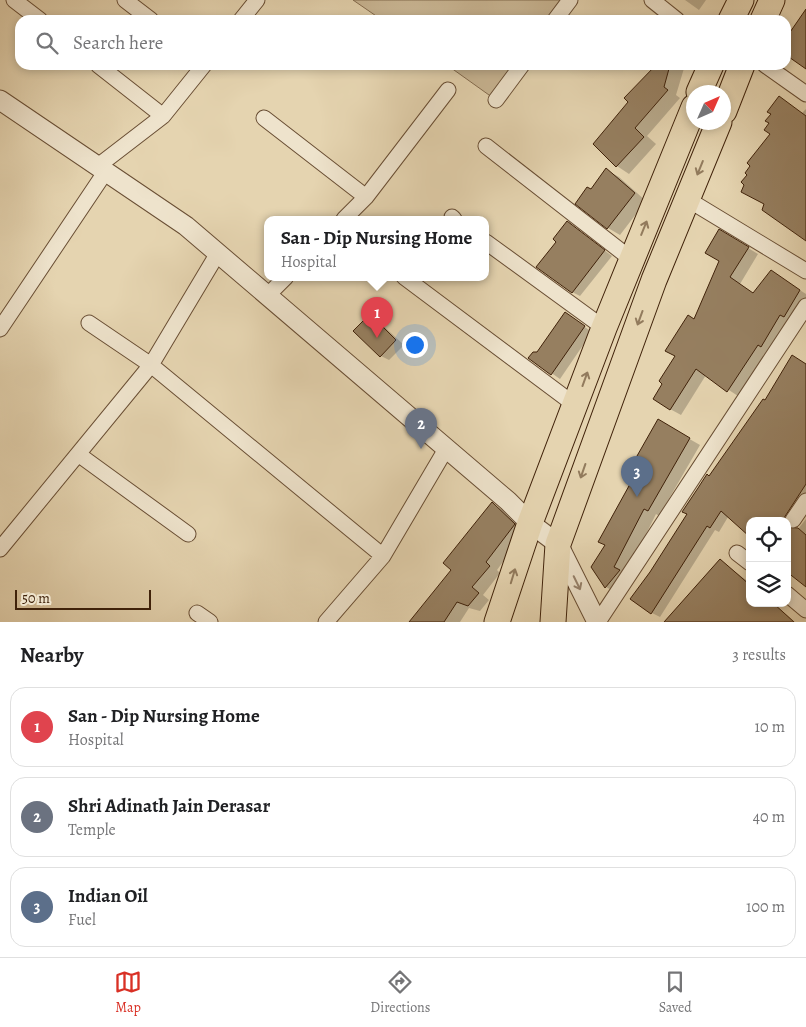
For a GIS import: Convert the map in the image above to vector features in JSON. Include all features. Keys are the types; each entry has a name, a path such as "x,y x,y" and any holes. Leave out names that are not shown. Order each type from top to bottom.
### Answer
{"highway":[{"path":"734,15 741,0"},
{"path":"765,15 772,0"},
{"path":"702,85 709,70"},
{"path":"731,93 740,70"},
{"path":"497,622 530,523 604,328 686,126"},
{"path":"553,622 558,544 654,280 716,130"}],"street":[{"path":"14,0 34,15"},
{"path":"245,15 257,0"},
{"path":"559,15 570,0"},
{"path":"652,0 671,15"},
{"path":"132,2 146,15"},
{"path":"104,70 163,116"},
{"path":"0,329 102,169 163,116 200,70"},
{"path":"496,100 518,70"},
{"path":"772,70 806,94"},
{"path":"347,216 366,197 448,90"},
{"path":"0,100 186,226 508,501 530,523 558,544 598,622 806,306"},
{"path":"264,118 366,197"},
{"path":"486,146 631,259"},
{"path":"687,199 806,270"},
{"path":"489,244 604,328"},
{"path":"0,549 151,364 218,253"},
{"path":"266,296 282,281"},
{"path":"409,281 575,405"},
{"path":"89,324 151,364 383,556"},
{"path":"326,622 383,556 446,449"},
{"path":"78,454 188,534"},
{"path":"793,520 806,501"},
{"path":"738,553 749,562"},
{"path":"791,597 806,610"},
{"path":"197,613 210,622"}],"shaded area":[{"path":"353,0 568,0 560,15 375,15"},
{"path":"454,70 519,70 496,100"}],"building":[{"path":"806,9 806,69 791,58 791,31"},
{"path":"651,70 669,70 664,87 668,90 635,128 644,137 616,167 593,144 628,102 624,98"},
{"path":"779,96 806,116 806,241 762,210 764,204 741,192 744,185 741,182 747,175 745,173 750,166 747,163 770,134 764,130 769,123 765,121 771,114 767,112"},
{"path":"606,168 635,193 607,229 575,204 587,187 591,189"},
{"path":"567,221 605,250 572,293 536,267 556,242 553,239"},
{"path":"719,229 749,247 730,277 753,293 771,270 800,290 784,317 780,315 761,347 758,345 727,392 696,369 670,410 653,399 662,384 659,381 675,356 665,351 688,315 694,319 719,261 705,253"},
{"path":"565,312 585,326 551,375 528,358 533,352 537,352"},
{"path":"370,314 396,340 380,357 353,331"},
{"path":"792,355 806,364 806,484 785,517 746,517 746,533 721,511 710,528 707,526 651,614 630,599 650,572 687,514 682,512 707,474 709,476 763,399 765,400"},
{"path":"658,419 690,438 648,511 644,509 614,567 620,570 605,588 591,567 605,545 598,542 640,466 633,463"},
{"path":"492,502 515,524 486,562 490,566 472,587 479,593 468,606 457,602 444,622 409,622 451,570 443,563"},
{"path":"791,527 798,528 806,535 806,587 791,575"},
{"path":"720,559 746,582 746,607 777,607 794,622 664,622"}],"place":[{"name":"San - Dip Nursing Home","path":"377,338"},
{"name":"Shri Adinath Jain Derasar","path":"421,449"},
{"name":"Indian Oil","path":"637,497"}]}
